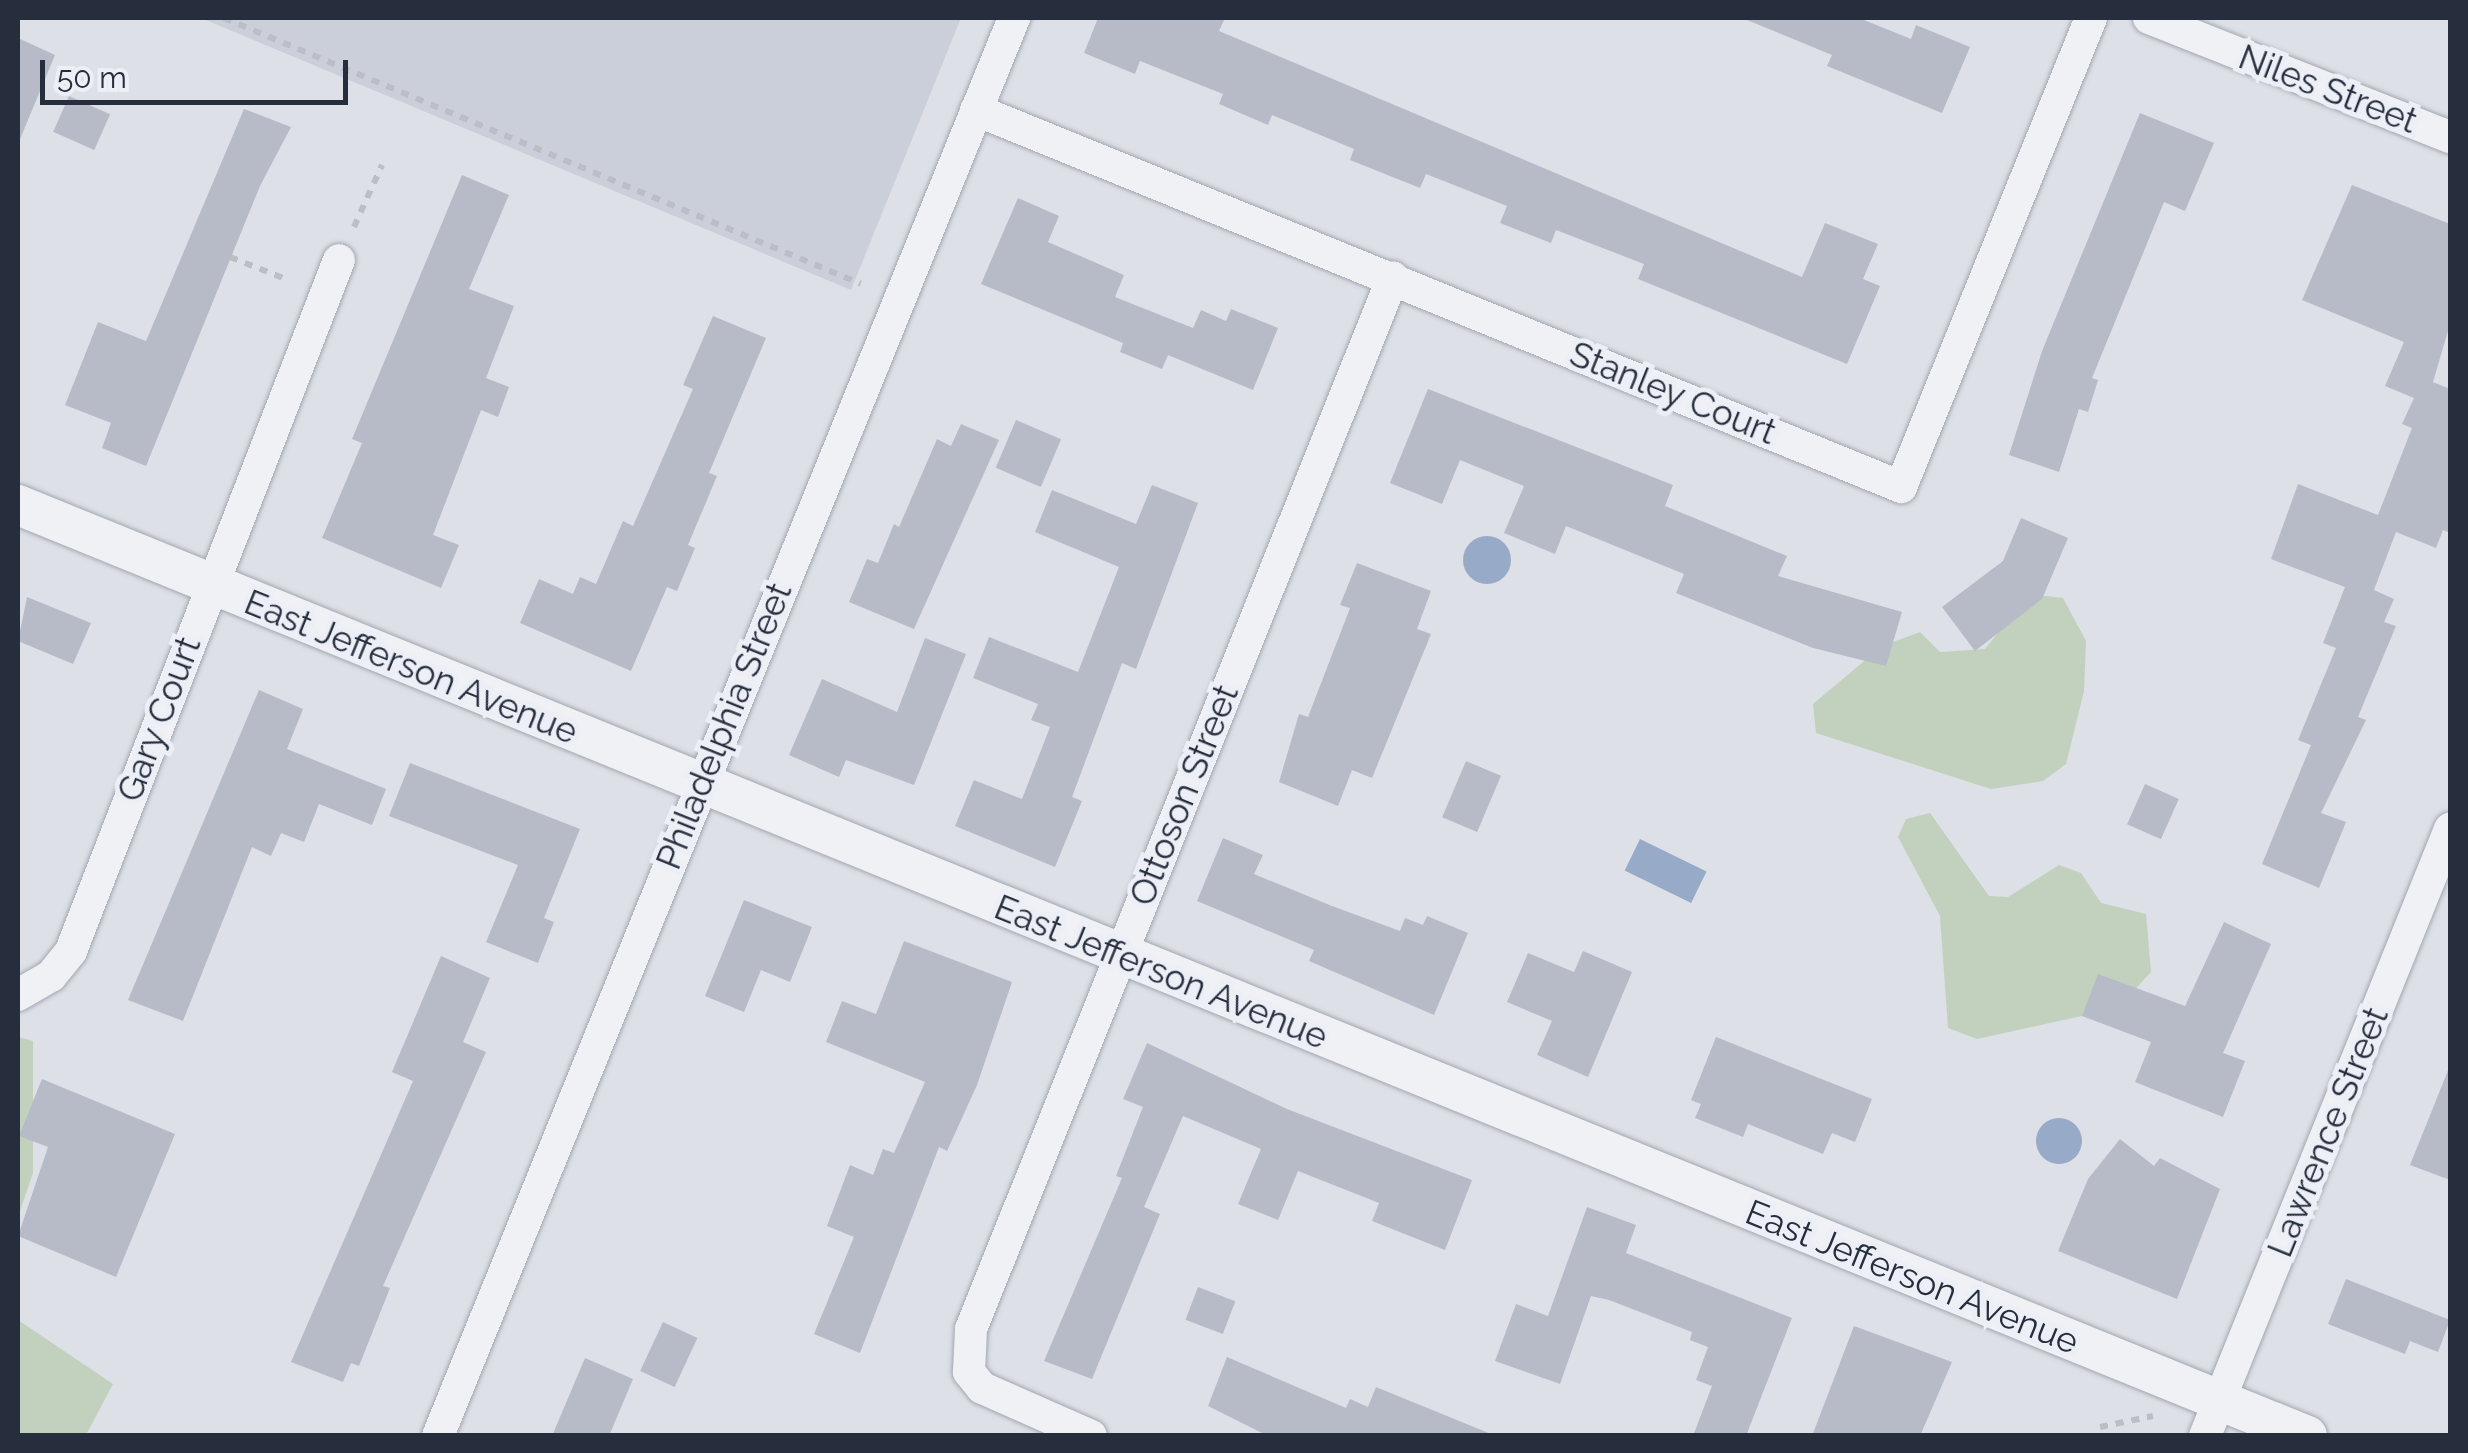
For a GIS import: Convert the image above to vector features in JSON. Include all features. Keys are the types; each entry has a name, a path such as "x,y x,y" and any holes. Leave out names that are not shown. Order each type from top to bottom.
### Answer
{"street":[{"name":"Philadelphia Street","path":"438,1436 700,782 1014,18"},
{"name":"Stanley Court","path":"976,110 1901,487 2091,18"},
{"name":"Niles Street","path":"2149,18 2450,137"},
{"name":"Gary Court","path":"22,995 70,951 338,260"},
{"name":"Ottoson Street","path":"1091,1436 996,1397 969,1372 970,1329 1393,277"},
{"name":"East Jefferson Avenue","path":"18,505 1119,956 2212,1418 2307,1436"},
{"name":"Lawrence Street","path":"2212,1418 2450,829"}],"path":[{"path":"224,18 860,284"},
{"path":"338,260 382,165"},
{"path":"230,257 288,280"},
{"path":"2100,1427 2168,1410"}],"shaded area":[{"path":"201,18 961,18 851,290"}],"green space":[{"path":"2029,594 2063,598 2086,641 2084,691 2066,764 2043,781 1991,789 1816,733 1813,704 1882,646 1920,632 1940,652 1985,649"},
{"path":"1930,813 1989,896 2008,897 2059,865 2081,873 2101,903 2146,914 2151,972 2118,1008 1977,1039 1948,1028 1940,916 1898,837 1906,819"},
{"path":"18,1037 33,1041 33,1173 18,1217"},
{"path":"18,1320 113,1384 86,1435 18,1435"}],"water":[{"path":"1487,536 1504,543 1511,560 1504,577 1487,584 1470,577 1463,560 1470,543"},
{"path":"1640,839 1707,871 1691,903 1625,870"},
{"path":"2059,1118 2075,1125 2082,1141 2075,1157 2059,1164 2043,1157 2036,1141 2043,1125"}],"building":[{"path":"1098,18 1225,18 1219,31 1802,277 1825,223 1878,244 1863,279 1880,286 1847,364 1638,279 1644,264 1556,230 1551,243 1500,223 1507,206 1426,174 1420,188 1350,160 1354,149 1272,115 1268,125 1219,104 1223,94 1140,61 1135,74 1084,53"},
{"path":"1742,18 1859,18 1911,39 1916,25 1970,47 1942,113 1827,66 1832,55"},
{"path":"18,38 55,55 18,144"},
{"path":"69,96 110,114 94,150 53,132"},
{"path":"244,109 291,127 260,186 146,466 102,448 111,423 65,405 98,322 146,341"},
{"path":"2140,113 2214,143 2185,211 2164,202 2092,378 2098,380 2088,412 2079,409 2059,472 2009,455 2042,351"},
{"path":"462,175 509,195 469,289 514,306 486,378 509,387 498,417 481,410 433,535 459,545 441,588 322,538 362,443 352,439"},
{"path":"2352,185 2450,224 2450,324 2433,382 2450,389 2450,533 2443,530 2436,548 2396,532 2374,590 2394,599 2384,622 2396,626 2358,717 2366,720 2321,813 2346,822 2319,888 2262,864 2311,745 2298,740 2336,648 2323,643 2345,587 2271,559 2298,484 2378,515 2412,428 2402,424 2414,398 2385,386 2404,342 2302,300"},
{"path":"1018,198 1059,216 1048,242 1124,275 1115,297 1193,328 1201,310 1226,321 1231,309 1278,328 1253,390 1168,355 1162,369 1120,352 1123,343 981,284"},
{"path":"713,316 766,338 709,473 717,476 688,545 695,548 677,591 667,587 631,671 520,623 539,579 573,594 580,577 596,584 623,521 633,526 693,389 683,385"},
{"path":"1428,389 1673,485 1665,506 1787,556 1778,576 1902,612 1886,666 1813,648 1676,593 1684,574 1566,526 1555,554 1504,533 1524,486 1460,460 1442,504 1390,483"},
{"path":"1016,420 1061,439 1041,487 996,468"},
{"path":"961,424 999,440 914,629 849,602 867,559 878,563 894,524 899,527 937,439 951,446"},
{"path":"1152,485 1198,503 1136,669 1122,663 1072,797 1082,801 1055,867 955,826 974,780 1022,799 1050,727 1031,720 1038,704 973,678 989,637 1078,672 1119,567 1035,532 1052,490 1136,524"},
{"path":"2021,518 2068,538 2042,599 1975,651 1942,607 2003,561"},
{"path":"1357,563 1431,591 1417,629 1431,634 1372,778 1352,770 1338,806 1279,782 1299,714 1308,717 1350,608 1340,605"},
{"path":"27,597 91,623 73,664 18,641"},
{"path":"925,638 966,654 914,785 846,760 839,777 789,755 822,679 897,712"},
{"path":"259,690 303,709 287,749 386,789 372,825 319,804 304,842 281,833 271,856 252,847 183,1021 128,1000"},
{"path":"1466,761 1501,776 1477,832 1442,817"},
{"path":"410,763 580,829 544,918 554,922 538,963 486,942 518,865 389,816"},
{"path":"2145,784 2179,799 2161,839 2127,824"},
{"path":"1223,838 1263,855 1254,874 1332,906 1400,931 1405,918 1423,925 1427,916 1468,933 1434,1015 1309,961 1314,950 1197,901"},
{"path":"744,900 812,927 790,982 761,970 744,1012 705,996"},
{"path":"2224,922 2271,944 2223,1053 2245,1061 2223,1117 2135,1082 2151,1042 2082,1016 2098,974 2185,1006"},
{"path":"904,941 1012,982 977,1085 947,1151 939,1147 860,1353 814,1334 854,1237 827,1226 850,1165 873,1175 883,1149 894,1153 925,1082 826,1042 842,1001 876,1014"},
{"path":"1583,951 1632,972 1588,1077 1537,1055 1552,1021 1507,1002 1528,953 1574,972"},
{"path":"441,956 490,978 463,1042 486,1052 383,1286 390,1288 359,1366 351,1363 343,1382 291,1362 413,1081 392,1072"},
{"path":"1716,1037 1872,1099 1855,1142 1832,1133 1823,1154 1748,1124 1743,1137 1695,1118 1701,1104 1691,1100"},
{"path":"1147,1043 1287,1109 1472,1180 1445,1250 1372,1221 1379,1203 1298,1171 1278,1220 1238,1204 1261,1149 1183,1116 1144,1207 1160,1214 1092,1379 1044,1361 1122,1178 1116,1176 1143,1107 1123,1099"},
{"path":"2450,1068 2450,1180 2410,1165"},
{"path":"42,1079 175,1134 116,1277 18,1236 48,1147 19,1136"},
{"path":"2120,1139 2154,1166 2160,1158 2220,1189 2177,1299 2058,1251 2088,1179"},
{"path":"1587,1207 1636,1225 1626,1253 1792,1318 1746,1436 1693,1436 1712,1386 1696,1380 1708,1347 1690,1340 1692,1332 1609,1300 1591,1296 1560,1384 1495,1361 1516,1304 1548,1316"},
{"path":"2346,1279 2450,1320 2438,1352 2410,1341 2405,1354 2328,1324"},
{"path":"1198,1287 1235,1301 1223,1334 1185,1320"},
{"path":"663,1322 697,1338 675,1387 640,1371"},
{"path":"1854,1326 1952,1362 1920,1436 1812,1436"},
{"path":"1227,1357 1346,1408 1350,1399 1368,1407 1376,1387 1496,1436 1268,1436 1208,1406"},
{"path":"585,1358 633,1379 609,1436 552,1436"}]}
